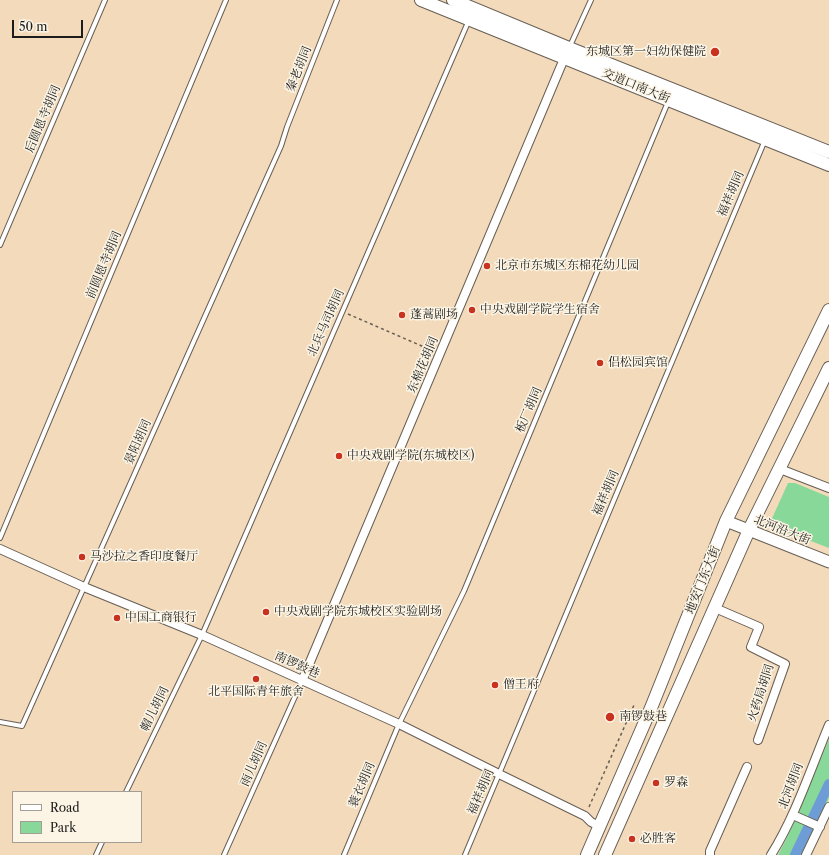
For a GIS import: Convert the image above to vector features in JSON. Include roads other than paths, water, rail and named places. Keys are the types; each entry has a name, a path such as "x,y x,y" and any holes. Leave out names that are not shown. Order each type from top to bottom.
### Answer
{"main road":[{"name":"交道口南大街","path":"421,0 469,20 567,53 829,152"},
{"name":"交道口南大街","path":"453,0 669,100 829,165"},
{"name":"地安门东大街","path":"588,855 599,826 651,708 726,521 829,310"},
{"name":"地安门东大街","path":"605,855 749,530 829,368"},
{"name":"北河沿大街","path":"726,521 829,562"}],"street":[{"name":"东棉花胡同","path":"302,681 567,53"},
{"path":"780,469 829,488"},
{"name":"南锣鼓巷","path":"0,549 84,587 202,635 399,724 585,816 591,822 599,826"},
{"name":"火药局胡同","path":"715,608 759,626 751,647 785,664 758,740"},
{"name":"北河胡同","path":"771,855 793,815 829,725"},
{"path":"710,855 710,851 747,767"},
{"path":"806,855 829,807"},
{"path":"793,815 820,827"}],"lane":[{"name":"后圆恩寺胡同","path":"0,245 105,0"},
{"name":"前圆恩寺胡同","path":"0,538 226,0"},
{"name":"秦老胡同","path":"281,146 287,127 337,0"},
{"path":"567,53 591,0"},
{"name":"北兵马司胡同","path":"202,635 469,20"},
{"name":"板厂胡同","path":"399,724 464,591 669,100"},
{"name":"福祥胡同","path":"465,855 765,139"},
{"name":"景阳胡同","path":"0,722 22,726 281,146"},
{"name":"帽儿胡同","path":"126,791 202,635"},
{"name":"雨儿胡同","path":"224,855 302,681"},
{"name":"蓑衣胡同","path":"344,855 399,724"},
{"path":"96,855 102,843"}],"waterway":[{"path":"795,855 829,784"}],"place":[{"name":"东城区第一妇幼保健院","path":"715,52"},
{"name":"北京市东城区东棉花幼儿园","path":"487,266"},
{"name":"中央戏剧学院学生宿舍","path":"472,310"},
{"name":"蓬蒿剧场","path":"402,315"},
{"name":"侣松园宾馆","path":"600,363"},
{"name":"中央戏剧学院(东城校区)","path":"339,456"},
{"name":"马沙拉之香印度餐厅","path":"82,557"},
{"name":"中央戏剧学院东城校区实验剧场","path":"266,612"},
{"name":"中国工商银行","path":"117,618"},
{"name":"北平国际青年旅舍","path":"256,679"},
{"name":"僧王府","path":"495,685"},
{"name":"南锣鼓巷","path":"610,717"},
{"name":"罗森","path":"656,783"},
{"name":"必胜客","path":"632,839"}]}
